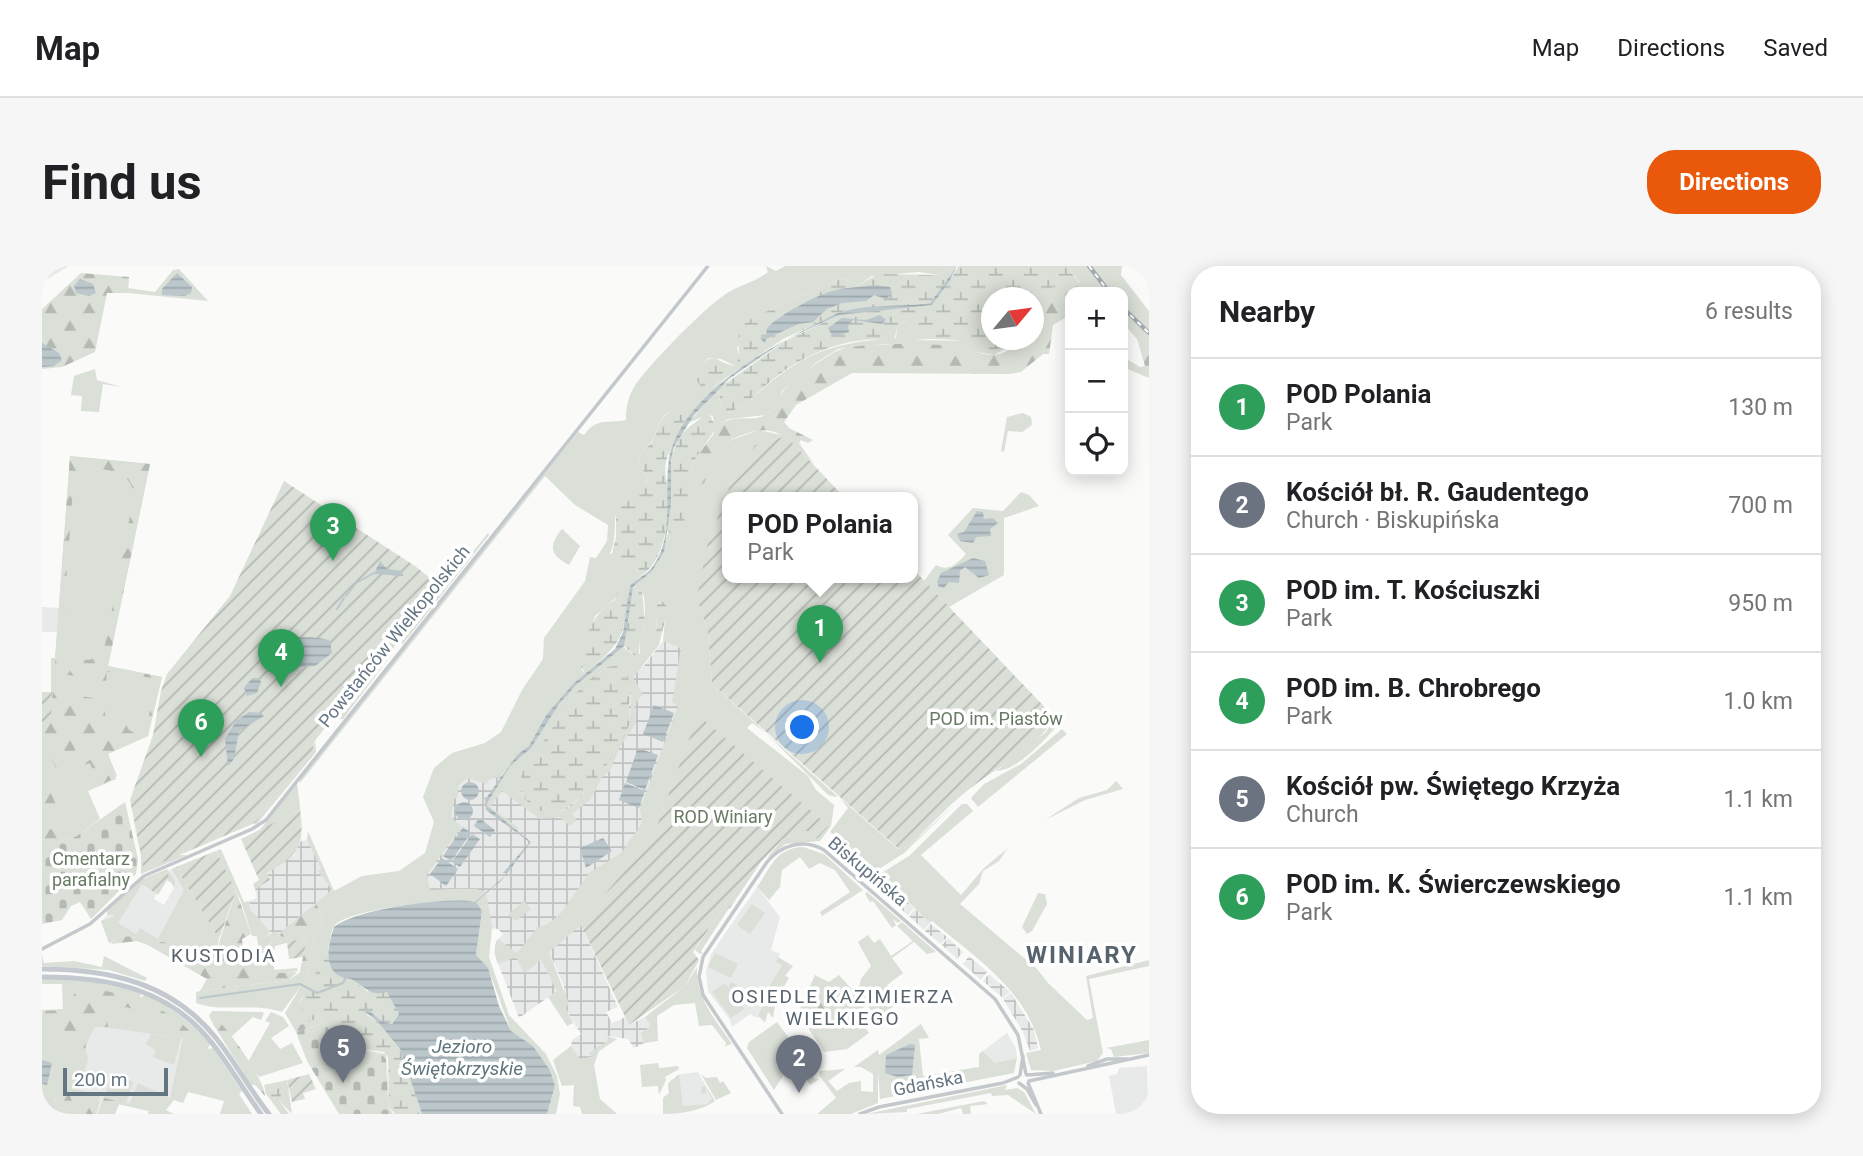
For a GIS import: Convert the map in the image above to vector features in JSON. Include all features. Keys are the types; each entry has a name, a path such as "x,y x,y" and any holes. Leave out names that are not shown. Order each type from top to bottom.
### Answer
{"main road":[{"path":"42,969 100,971 143,987 184,1014 216,1043 261,1114"},
{"path":"42,977 98,978 143,987"},
{"path":"246,1088 269,1114"}],"street":[{"name":"Powstańców Wielkopolskich","path":"42,949 90,924 140,878 253,830 265,820 708,266"},
{"name":"Biskupińska","path":"782,1114 704,995 699,977 706,952 749,887 772,857 789,846 806,844 824,850 985,989 1010,1021 1023,1052 1023,1075"},
{"name":"Gdańska","path":"860,1114 879,1107 1003,1083 1023,1075 1055,1073 1149,1055"},
{"name":"Gdańska","path":"1003,1083 1021,1084 1055,1073"},
{"path":"1023,1075 1029,1082 1041,1114"},
{"path":"1023,1075 1021,1084 1038,1108"}],"shaded area":[{"path":"42,266 69,266 44,281"},
{"path":"42,607 59,608 57,632 42,632"},
{"path":"663,641 681,648 698,716 655,831 581,925 618,1007 606,1012 612,1023 626,1017 629,1025 645,1017 651,1026 643,1036 644,1043 634,1048 628,1039 607,1036 609,1040 592,1057 580,1059 571,1046 572,1040 581,1034 565,1008 564,986 549,952 541,960 557,991 519,1018 494,953 496,942 503,934 498,929 490,928 476,889 429,890 420,880 436,823 426,795 489,757 582,673 586,676 643,667"},
{"path":"834,838 868,869 862,876 828,846"},
{"path":"308,840 322,868 318,871 332,890 278,935 272,933 250,909 249,901 257,898 255,889 270,880 267,873 294,855 301,841"},
{"path":"176,867 219,939 155,948 137,941 109,943 101,921 142,884 156,894 154,899 164,905 174,888 168,871"},
{"path":"883,881 914,908 908,915 877,888"},
{"path":"757,887 780,917 771,950 780,954 776,962 782,965 765,993 768,995 757,1018 750,1014 732,1027 730,1020 708,991 706,972 711,954"},
{"path":"915,909 930,923 924,930 909,916"},
{"path":"931,924 947,937 941,944 925,931"},
{"path":"948,938 963,952 957,959 942,945"},
{"path":"969,956 987,972 981,980 963,964"},
{"path":"989,974 1010,992 1003,998 983,981"},
{"path":"1011,993 1034,1030 1038,1048 1030,1051 1023,1032 1003,999"},
{"path":"42,1011 191,1032 176,1088 159,1114 119,1104 115,1114 42,1114"},
{"path":"1007,1033 1016,1048 1017,1058 995,1063 983,1051"},
{"path":"1147,1066 1149,1114 1116,1114 1109,1076 1117,1074 1119,1068"},
{"path":"698,1072 713,1099 707,1104 664,1109 663,1098 669,1094 668,1084 671,1080 681,1074"}],"green space":[{"path":"766,266 776,271 785,266 951,266 938,275 919,272 872,276 859,285 843,279 834,281 754,317 737,348 740,359 735,366 721,359 709,358 696,370 713,387 726,378 704,399 687,422 674,448 667,477 670,443 683,417 675,410 662,418 652,441 640,455 638,461 648,479 642,494 618,509 610,553 635,567 641,576 595,616 582,652 582,670 585,674 547,714 529,746 517,755 500,777 490,779 486,784 467,778 458,786 458,797 454,799 451,817 462,827 427,874 430,890 476,889 486,892 492,928 489,957 509,1015 546,1054 557,1076 560,1094 556,1114 547,1114 555,1086 550,1070 533,1046 511,1031 492,979 476,955 482,911 475,902 446,901 380,909 344,919 335,925 324,961 299,1003 308,1022 300,1025 296,1032 285,1013 301,986 282,1012 196,1003 196,992 200,991 289,980 302,971 306,976 313,942 323,919 316,903 332,890 318,871 321,868 307,840 308,831 334,891 362,876 399,871 425,853 434,822 423,797 434,768 452,753 485,743 501,732 522,690 543,659 544,638 585,581 590,557 596,558 607,541 608,525 575,505 545,476 300,783 300,779 578,432 584,435 598,423 626,420 627,405 633,389 663,352 719,299 768,272"},
{"path":"951,266 957,266 930,303 844,311 783,339 708,390 704,391 695,378 696,370 712,358 735,366 739,353 738,335 745,323 834,281 843,279 859,285 878,274 938,275"},
{"path":"959,266 1067,266 1080,284 1077,287 1053,287 1044,299 1044,287 981,287 981,349 961,341 915,340 915,329 905,321 897,328 894,340 860,340 828,348 797,362 740,407 727,413 721,406 718,389 785,341 841,314 932,305"},
{"path":"1067,266 1087,266 1103,287 1074,287 1080,283"},
{"path":"1091,266 1122,266 1121,275 1149,311 1149,331 1128,311 1128,287 1107,287"},
{"path":"179,269 208,301 128,293 128,288 155,292 173,270"},
{"path":"81,273 129,277 128,293 107,293 95,352 62,367 42,369 42,309"},
{"path":"1053,287 1065,287 1065,295 1044,309 1044,298"},
{"path":"1065,293 1065,318 1053,325 1049,354 1043,354 1021,372 852,373 796,405 784,422 789,428 813,440 808,443 801,440 799,443 815,466 783,436 763,430 751,432 720,445 704,483 689,490 694,461 714,433 713,414 722,423 733,419 762,417 773,409 782,393 799,376 831,354 846,348 896,344 933,345 959,347 995,355 1007,350 1044,350 1044,308"},
{"path":"1128,317 1149,336 1149,378 1128,369 1128,360 1140,367 1145,366 1137,339 1128,329"},
{"path":"905,321 915,329 915,340 964,341 981,344 981,350 1003,350 994,355 935,345 883,344 838,349 817,362 782,391 778,404 766,415 728,419 722,423 709,414 688,423 718,389 720,403 728,413 807,358 835,347 896,338 897,328"},
{"path":"95,369 97,380 121,387 103,384 99,412 81,411 82,396 71,395 74,376"},
{"path":"675,410 686,418 666,462 669,506 665,535 654,563 641,576 635,567 611,558 616,537 616,511 620,505 642,494 648,479 638,461 639,458 652,442 665,415"},
{"path":"709,413 716,428 694,461 683,528 679,536 672,537 667,530 673,456 685,431"},
{"path":"1023,413 1031,417 1032,425 1022,432 1008,431 1004,452 1001,451 1007,417"},
{"path":"759,430 786,436 755,445 731,483 728,492 722,492 722,513 697,598 708,633 712,684 766,733 752,723 747,728 808,776 816,790 834,805 831,826 820,841 786,844 766,859 783,839 807,831 817,839 829,826 698,716 655,831 581,925 549,952 569,1004 565,1008 580,1035 573,1023 567,1026 548,997 557,991 541,960 524,973 516,957 498,964 495,945 498,939 517,953 537,928 548,924 562,912 589,873 621,853 642,823 640,809 678,706 672,702 681,648 663,641 665,620 659,601 656,625 659,645 633,678 643,694 635,704 636,723 591,799 572,814 577,820 570,826 559,817 540,819 502,791 490,807 519,828 517,830 486,805 510,766 531,748 548,717 576,685 622,646 636,657 640,653 639,639 645,632 642,630 644,599 642,590 632,591 633,588 657,564 668,533 678,536 689,490 704,482 720,444","holes":["607,667 625,673 631,708 627,731 579,799 561,812 550,813 528,803 519,786 523,771 582,685"]},
{"path":"786,436 839,492 727,492 755,445"},
{"path":"70,456 150,464 108,666 162,677 148,736 107,754 116,779 88,791 100,819 77,836 42,847 42,723 51,717 51,658 55,658"},
{"path":"70,456 150,464 108,666 162,677 151,722 148,720 155,686 153,678 107,672 104,708 108,726 124,721 129,730 137,734 142,725 151,723 148,736 108,754 117,776 100,786 90,763 79,767 96,756 95,735 73,742 79,761 56,768 50,756 42,759 42,723 51,717","holes":["93,468 125,477 134,495 104,650 90,660 73,658 64,649 62,640 73,489 79,476","61,675 87,679 102,676 103,695 99,699 81,696 60,706"]},
{"path":"284,481 415,566 435,582 435,593 342,716 333,717 314,742 313,751 255,823 144,870 130,800 153,735 167,674 230,596"},
{"path":"1021,492 1029,495 1039,506 1004,518 1004,575 949,607 924,581 936,565 949,567 966,554 948,535 973,508 1003,511"},
{"name":"POD im. Piastów","path":"722,506 722,583 918,583 918,574 1055,718 1029,747 967,791 908,847 899,849 712,684 708,633 697,598 708,542"},
{"path":"562,529 580,546 569,565 558,558 553,550 555,540"},
{"path":"488,533 402,645 402,641 438,595 440,588 435,582 444,588"},
{"path":"630,586 620,637 608,653 585,674 580,663 584,644 595,619 615,600 618,590"},
{"path":"642,590 645,622 642,629 646,635 639,639 639,655 636,657 624,646 624,640 632,591"},
{"path":"662,601 668,608 659,645 656,641 657,605"},
{"path":"398,646 343,719 333,719 318,736 333,717 342,716"},
{"path":"616,666 626,674 630,690 630,723 617,748 587,790 564,809 547,813 529,805 519,786 523,771 582,685 607,667"},
{"path":"42,692 52,692 51,718 42,723"},
{"name":"ROD Winiary","path":"698,715 829,826 817,839 807,831 783,839 761,862 730,908 720,912 693,952 699,960 685,986 629,1025 581,925 655,831"},
{"path":"1055,718 1060,723 1031,753 1013,765 996,771 1046,732"},
{"path":"1062,729 1067,734 978,807 971,798 984,784 1021,764"},
{"path":"767,734 837,796 828,795"},
{"path":"315,740 316,752 256,825 313,751"},
{"path":"42,774 59,811 42,819"},
{"path":"1116,781 1123,789 1085,800 1045,820 1079,798 1107,790"},
{"path":"297,782 304,841 300,810 260,830"},
{"path":"840,798 898,849 908,847 957,802 904,853 876,871 830,832 848,808"},
{"name":"Cmentarz parafialny","path":"125,802 138,859 136,874 91,919 80,902 71,906 62,920 42,924 42,847 77,836"},
{"path":"962,804 967,804 973,811 921,855 961,895 983,869 1008,848 999,861 983,871 979,884 960,904 1037,969 1087,1020 1093,1018 1086,976 1149,960 1149,966 1089,979 1103,1053 1097,1061 1053,1071 1031,1070 1026,1053 1041,1050 1025,1010 1012,993 982,963 932,921 930,923 880,874 909,856"},
{"path":"300,810 301,832 297,848 286,861 267,873 270,880 255,889 253,884 259,880 241,839"},
{"path":"131,812 142,856 187,855 141,874 141,855"},
{"path":"48,829 58,830 61,838 77,832 79,834 42,847 42,832"},
{"path":"803,847 824,854 863,890 822,916 820,912 850,892 835,870 820,863 809,869 800,857 782,870 780,887 769,900 757,887 770,866 786,851"},
{"path":"221,849 244,902 249,901 250,909 271,932 265,937 252,936 240,899 216,851"},
{"path":"216,851 236,891 219,939 176,867"},
{"path":"176,867 219,939 215,955 190,956 166,943 139,936 117,937 109,943 101,921 114,917 113,914 107,915 107,911 143,879 167,869 175,881 174,888 167,873 142,884 118,923 136,934 140,928 158,939 184,890 172,869"},
{"path":"167,873 174,885 167,880 158,895 142,884"},
{"path":"236,891 251,934 242,939 244,957 259,956 257,936 265,937 275,931 278,934 316,903 323,919 313,942 306,976 303,978 300,971 307,938 294,941 278,935 268,946 265,974 297,972 289,980 200,991 207,979 146,944 137,941 111,944 117,937 139,936 166,943 190,956 215,955"},
{"path":"867,892 901,921 898,923 893,919 896,925 892,928 873,901 870,902 865,894"},
{"path":"1038,893 1045,894 1047,904 1032,931 1027,934 1022,927"},
{"path":"524,901 531,909 516,921 508,914"},
{"path":"752,904 765,913 750,934 737,925"},
{"path":"729,908 700,954 695,950 720,912"},
{"path":"902,922 936,952 927,954 914,942 892,958 903,973 887,985 898,1003 877,1018 867,1005 855,1014 869,1033 847,1049 824,1052 798,1013 815,975 829,982 839,975 857,995 861,979 871,966 858,942 868,935 874,943 880,939 891,956 913,941 897,926"},
{"path":"278,935 294,941 275,946 272,963 275,970 297,968 298,971 266,976 266,954"},
{"path":"307,938 303,957 289,959 287,942"},
{"path":"330,946 329,961 334,971 351,978 367,991 388,992 399,1014 392,1024 386,1024 369,1013 369,1009 367,1015 378,1022 400,1049 422,1114 395,1114 389,1100 388,1057 384,1052 348,1047 322,1017 308,1022 299,1004"},
{"path":"715,953 738,964 731,978 708,967"},
{"path":"42,955 44,963 74,961 102,967 104,956 147,978 145,981 109,970 42,966"},
{"path":"778,957 793,966 785,976 789,978 776,1000 773,1018 768,1012 765,1022 758,1016 767,996 765,993 782,965 776,962"},
{"path":"697,967 703,999 732,1044 725,1046 726,1043 712,1025 699,1026 695,1003 674,1005 657,1016 658,1041 644,1043 641,1033 651,1026 645,1017 685,986"},
{"path":"817,978 823,982 820,1000 828,1004 820,1020 814,1021 809,1005"},
{"path":"42,979 80,979 141,992 140,998 146,994 164,1004 210,1043 208,1049 213,1048 242,1091 239,1094 252,1114 220,1114 224,1101 188,1092 183,1103 174,1100 166,1110 174,1114 148,1114 149,1111 119,1104 115,1114 98,1114 113,1073 133,1082 126,1103 130,1103 138,1083 170,1098 183,1038 95,1026 85,1047 88,1059 79,1090 100,1095 94,1111 75,1109 70,1094 64,1099 54,1097 55,1101 42,1101 42,1010 63,1009 62,984 42,984"},
{"path":"731,982 743,988 736,999 744,1009 731,1018 712,992 725,983 734,995 729,986"},
{"path":"80,985 141,999 139,1012 127,1007 107,1015 108,1027 95,1027 87,1038 85,1052 78,1053 79,1039 64,1039 58,1029 59,1017 45,1015 44,1011 64,1010"},
{"path":"145,1001 175,1018 189,1030 181,1035 160,1026 149,1018 152,1015"},
{"path":"212,1011 264,1013 261,1020 253,1017 232,1036 213,1021 215,1028 209,1016"},
{"path":"271,1012 283,1017 289,1026 271,1038 280,1049 292,1043 303,1063 259,1077 248,1062 270,1023 265,1021"},
{"path":"322,1017 348,1047 386,1054 389,1100 395,1114 388,1106 386,1059 381,1054 350,1050 323,1023 296,1032 300,1025"},
{"path":"215,1019 245,1055 264,1089 265,1096 255,1085 251,1085 213,1024"},
{"path":"777,1022 812,1070 810,1072 815,1079 819,1079 810,1085 805,1078 807,1071 800,1075 791,1074 788,1065 782,1068 779,1063 776,1065 783,1076 774,1090 747,1048 749,1042"},
{"path":"323,1023 350,1050 381,1054 386,1059 388,1106 393,1114 339,1114 307,1061 296,1032"},
{"path":"921,1024 929,1038 919,1039 923,1076 979,1067 979,1054 983,1051 995,1063 1017,1058 1014,1073 880,1099 878,1070 878,1103 851,1114 817,1114 836,1098 819,1075 820,1071 845,1069 828,1081 837,1091 849,1083 861,1081 861,1091 873,1092 873,1074 861,1067 854,1067 878,1050 879,1055"},
{"path":"151,1034 181,1038 174,1065 153,1057 156,1050 146,1044"},
{"path":"606,1036 617,1039 599,1051 594,1065 600,1099 617,1114 582,1114 580,1107 573,1106 574,1085 562,1086 553,1060 571,1046 580,1059 592,1057 589,1053 609,1040"},
{"path":"1149,1040 1149,1053 1114,1057 1111,1049 1106,1048"},
{"path":"658,1063 659,1068 678,1066 679,1069 665,1077 659,1095 658,1086 642,1087 640,1065"},
{"path":"309,1074 316,1089 303,1093 305,1099 292,1102 287,1080"},
{"path":"679,1074 683,1106 707,1104 712,1099 706,1087 706,1093 702,1094 701,1087 706,1086 715,1101 690,1111 663,1114 663,1098 669,1093 668,1084"},
{"path":"701,1074 706,1078 717,1077 731,1093 716,1100"},
{"path":"287,1080 292,1114 279,1100 283,1083 278,1082"},
{"path":"278,1082 285,1084 279,1100 289,1114 281,1114 266,1094 264,1085"},
{"path":"1007,1085 1005,1090 1017,1088 1024,1092 1036,1114 1008,1095 992,1096 991,1093 907,1109 907,1112 866,1114"},
{"path":"69,1093 75,1109 90,1108 93,1111 96,1101 100,1100 96,1114 42,1114 42,1101 56,1101 53,1094 63,1099"},
{"path":"104,1098 134,1107 119,1104 114,1109 115,1114 99,1114"},
{"path":"984,1101 988,1104 970,1106 971,1114 963,1114 961,1108 938,1114 917,1114"}],"water":[{"path":"957,266 932,305 839,315 789,338 845,311 865,307 930,303"},
{"path":"177,273 192,287 191,293 185,296 162,295 162,289"},
{"path":"80,279 93,284 96,293 89,296 76,293 74,286"},
{"path":"875,285 890,287 892,294 886,299 874,295 866,301 842,303 827,309 813,322 798,324 766,339 765,343 760,338 766,337 767,328 773,323 809,300 836,290"},
{"path":"880,315 886,320 882,324 853,320 848,326 849,332 833,337 828,328 842,318 866,320"},
{"name":"Jezioro Świętokrzyskie","path":"785,340 729,379 694,415 674,447 671,461 671,504 664,552 652,571 633,587 624,646 576,685 559,704 531,748 510,766 486,805 531,842 502,880 476,902 482,911 476,955 488,968 499,1006 511,1031 533,1046 550,1070 555,1086 547,1114 422,1114 400,1049 378,1022 364,1011 367,1007 388,1024 392,1024 399,1014 387,992 373,993 352,979 343,978 332,968 329,955 334,927 361,915 403,906 445,901 475,902 505,876 506,873 503,873 528,841 486,810 485,799 482,799 487,797 517,755 529,746 547,714 574,683 615,649 623,632 630,586 650,570 664,543 668,465 671,451 680,430 711,392 731,375"},
{"path":"42,343 59,353 62,360 54,366 42,367"},
{"path":"977,511 983,512 984,519 993,518 998,523 990,529 991,536 976,537 973,543 960,541 957,534 964,532"},
{"path":"973,558 985,561 989,575 979,578 965,567 960,571 959,583 949,582 944,588 939,587 937,582 941,573"},
{"path":"380,561 387,569 402,571 403,576 374,574"},
{"path":"280,635 325,639 330,641 332,653 315,666 288,668 282,663 277,640"},
{"path":"252,678 259,678 261,682 257,693 247,696 244,688"},
{"path":"654,705 674,713 663,742 643,734"},
{"path":"249,712 261,713 264,716 239,731 234,759 228,766 225,739 236,721"},
{"path":"638,748 658,755 645,790 626,782"},
{"path":"470,782 476,785 479,791 476,797 470,800 464,797 461,791 464,785"},
{"path":"625,783 645,791 639,808 619,800"},
{"path":"464,802 470,805 473,811 470,817 464,820 458,817 455,811 458,805"},
{"path":"479,818 495,830 490,837 474,826"},
{"path":"463,827 471,833 451,861 443,856"},
{"path":"472,834 480,839 460,867 452,862"},
{"path":"603,838 612,851 586,868 580,848"},
{"path":"442,858 458,869 446,886 430,874"},
{"path":"910,1044 915,1045 912,1075 898,1077 885,1073 886,1055"},
{"path":"42,1060 52,1063 47,1085 42,1084"}],"waterway":[{"path":"346,596 356,583 374,573"},
{"path":"337,609 344,598"},
{"path":"200,998 300,984 317,993 343,983 346,977"}],"railway":[{"path":"1089,266 1105,287"},
{"path":"1128,313 1149,333"}],"place":[{"name":"POD im. T. Kościuszki","path":"333,561"},
{"name":"POD Polania","path":"820,663"},
{"name":"POD im. B. Chrobrego","path":"281,687"},
{"name":"POD im. K. Świerczewskiego","path":"201,757"},
{"name":"Kościół pw. Świętego Krzyża","path":"343,1083"},
{"name":"Kościół bł. R. Gaudentego","path":"799,1093"}],"district":[{"name":"KUSTODIA","path":"224,955"},
{"name":"WINIARY","path":"1082,955"},
{"name":"OSIEDLE KAZIMIERZA WIELKIEGO","path":"843,1007"}]}
